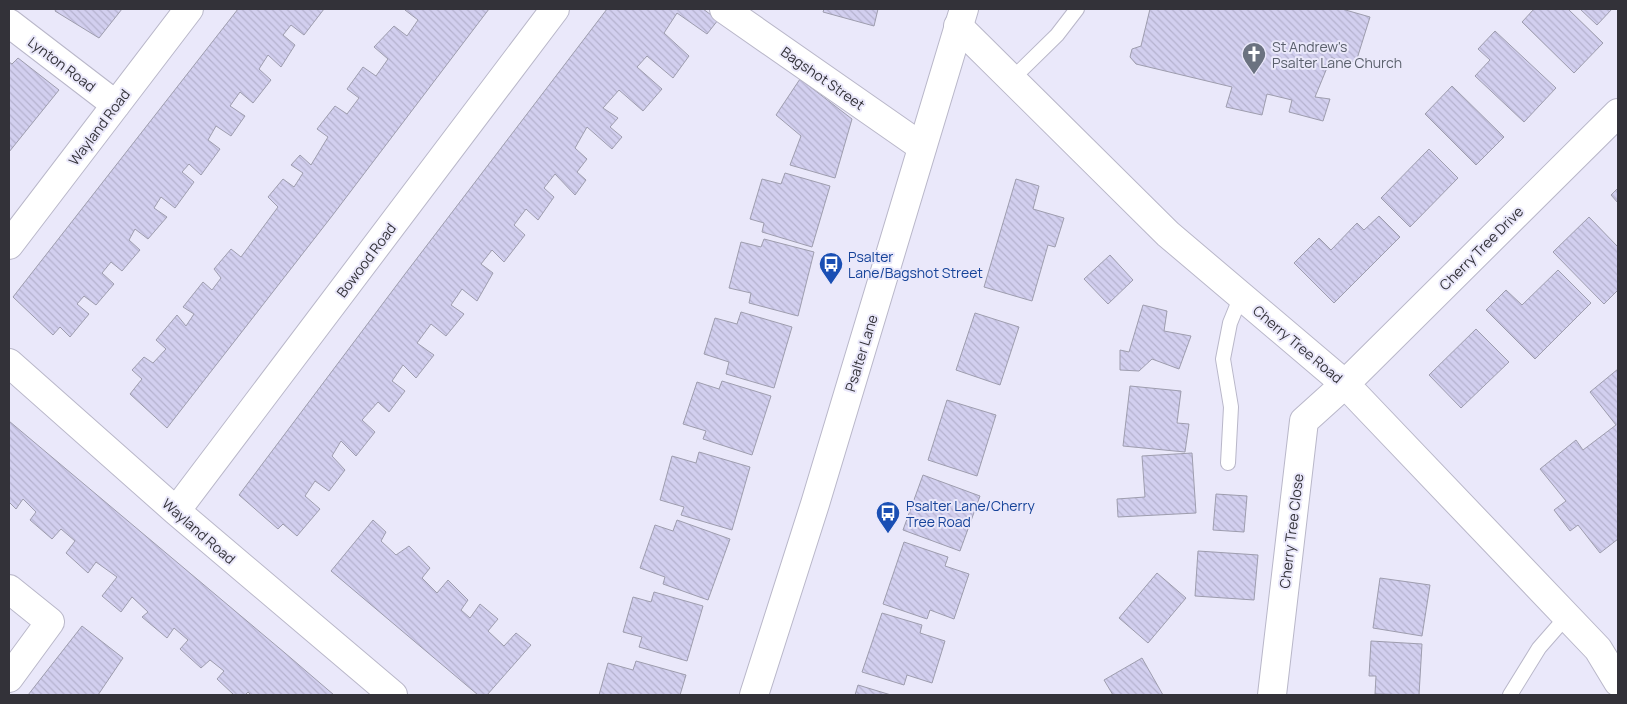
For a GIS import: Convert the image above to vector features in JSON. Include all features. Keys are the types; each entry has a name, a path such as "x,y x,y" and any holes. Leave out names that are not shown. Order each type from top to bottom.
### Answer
{"street":[{"name":"Wayland Road","path":"9,245 189,9"},
{"name":"Bowood Road","path":"176,511 555,9"},
{"name":"Bagshot Street","path":"724,9 922,147"},
{"name":"Psalter Lane","path":"754,695 816,504 961,18"},
{"name":"Cherry Tree Road","path":"961,18 1011,80 1168,234 1345,384 1598,649 1618,682"},
{"name":"Lynton Road","path":"9,23 116,105"},
{"name":"Cherry Tree Drive","path":"1345,384 1618,113"},
{"name":"Wayland Road","path":"9,362 176,511 393,695"},
{"name":"Cherry Tree Close","path":"1272,695 1304,421 1345,384"},
{"path":"9,589 50,622 9,678"}],"lane":[{"path":"1011,80 1057,35 1077,9"},
{"path":"1228,463 1231,407 1223,359 1230,323 1241,296"},
{"path":"1510,695 1539,648 1567,616"}],"building":[{"path":"56,9 122,9 99,38 55,11"},
{"path":"238,9 324,9 304,35 291,25 283,35 295,45 281,67 268,55 259,69 271,80 253,103 240,92 230,106 245,116 231,136 216,126 208,140 220,149 201,175 189,164 182,172 194,182 175,208 161,197 154,208 167,217 148,239 135,229 129,240 140,250 122,271 111,262 102,273 114,284 96,305 84,296 77,304 89,314 70,337 60,327 53,335 13,297"},
{"path":"406,9 489,9 332,216 167,428 130,394 142,379 132,370 144,357 153,363 166,349 156,340 177,315 186,326 194,314 183,307 203,282 212,290 221,278 214,269 231,249 241,257 278,207 268,197 283,179 294,187 303,173 291,165 300,155 311,165 328,137 317,129 335,106 347,114 359,98 347,89 363,67 376,76 388,59 374,47 394,26 407,36 418,20"},
{"path":"607,9 703,9 718,20 707,34 677,13 664,33 689,56 673,78 647,56 637,67 662,89 643,111 619,90 603,108 618,118 610,127 622,137 612,149 587,127 575,148 587,159 577,172 586,180 575,195 555,174 544,188 554,197 538,220 526,209 514,225 525,235 504,262 492,250 481,264 493,273 477,301 462,289 451,305 464,314 446,336 431,324 417,343 434,355 416,378 403,365 392,381 405,391 389,412 378,402 362,420 375,432 356,456 341,441 332,456 345,470 329,491 315,481 305,496 320,509 297,536 283,524 278,529 239,495"},
{"path":"824,9 878,9 874,26 823,12"},
{"name":"St Andrew's Psalter Lane Church","path":"1150,9 1342,9 1370,17 1356,62 1331,58 1315,97 1330,99 1323,121 1289,112 1292,100 1267,94 1262,115 1226,107 1232,87 1136,64 1130,57 1132,49 1141,46"},
{"path":"1534,9 1568,9 1603,43 1574,73 1522,22"},
{"path":"1580,9 1612,9 1597,25"},
{"path":"1495,31 1556,88 1524,122 1475,76 1490,60 1478,49"},
{"path":"18,58 59,90 9,152 9,62 12,64"},
{"path":"800,79 852,119 835,178 790,165 801,136 776,115"},
{"path":"1452,86 1504,137 1476,165 1425,114"},
{"path":"1429,149 1458,178 1410,227 1381,198"},
{"path":"785,173 830,186 812,247 762,232 764,223 750,219 762,179 781,184"},
{"path":"1016,179 1039,186 1033,209 1064,218 1055,247 1048,245 1032,301 984,287"},
{"path":"1618,188 1618,203 1611,195"},
{"path":"1379,216 1400,237 1334,303 1294,263 1319,238 1331,250 1357,223 1364,230"},
{"path":"1589,217 1618,247 1618,290 1604,304 1553,252"},
{"path":"764,239 814,252 798,316 749,303 751,293 729,288 741,242 761,247"},
{"path":"1110,255 1133,280 1108,304 1084,279"},
{"path":"1558,270 1591,303 1535,359 1486,310 1506,290 1522,305"},
{"path":"1143,305 1167,311 1164,331 1191,336 1179,369 1152,359 1139,371 1120,370 1120,350 1129,352"},
{"path":"741,312 792,327 774,388 726,374 729,362 704,354 715,318 737,324"},
{"path":"975,313 1019,327 1000,385 956,370"},
{"path":"1476,329 1509,362 1461,408 1429,375"},
{"path":"1618,369 1618,539 1600,553 1578,525 1570,531 1554,510 1566,501 1540,469 1576,440 1583,450 1616,425 1590,392"},
{"path":"722,381 771,396 752,455 703,439 706,431 683,424 697,382 719,389"},
{"path":"1130,386 1181,391 1177,423 1189,424 1185,452 1123,446"},
{"path":"947,400 996,415 977,476 928,460"},
{"path":"9,421 334,695 251,695 248,692 245,695 234,695 217,679 224,671 210,660 201,668 180,649 188,640 174,628 167,638 142,617 148,612 132,597 121,612 102,596 117,577 96,562 88,573 66,553 75,541 61,529 52,539 30,520 36,512 23,499 16,509 9,502"},
{"path":"699,452 750,467 732,530 681,515 684,507 660,500 672,456 696,463"},
{"path":"1192,453 1196,513 1118,517 1117,499 1145,497 1142,456"},
{"path":"923,475 980,496 960,551 903,530"},
{"path":"1216,494 1247,496 1244,532 1213,530"},
{"path":"373,520 386,532 381,541 396,555 409,546 430,568 422,578 437,593 448,580 468,600 461,610 470,618 480,604 498,619 488,631 504,646 516,633 531,645 487,695 478,695 331,571"},
{"path":"677,520 730,539 708,600 663,584 665,577 640,568 655,525 673,531"},
{"path":"904,542 948,557 945,566 969,574 954,619 930,610 927,619 883,604"},
{"path":"1198,551 1258,555 1254,600 1195,596"},
{"path":"1157,573 1186,598 1148,643 1119,618"},
{"path":"1380,578 1430,585 1422,636 1373,628"},
{"path":"654,592 703,606 687,661 639,647 642,637 623,632 633,597 651,602"},
{"path":"882,613 922,625 920,633 945,641 932,683 907,675 904,685 862,672"},
{"path":"82,626 123,658 98,695 28,695"},
{"path":"1371,641 1422,644 1419,695 1375,694 1376,676 1369,676"},
{"path":"1142,658 1163,695 1113,695 1104,680"},
{"path":"636,661 686,675 680,695 599,695 608,663 633,670"},
{"path":"858,685 891,695 855,695"}],"place":[{"name":"St Andrew's Psalter Lane Church","path":"1254,75"},
{"name":"Psalter Lane/Bagshot Street","path":"831,285"},
{"name":"Psalter Lane/Cherry Tree Road","path":"888,534"}]}
